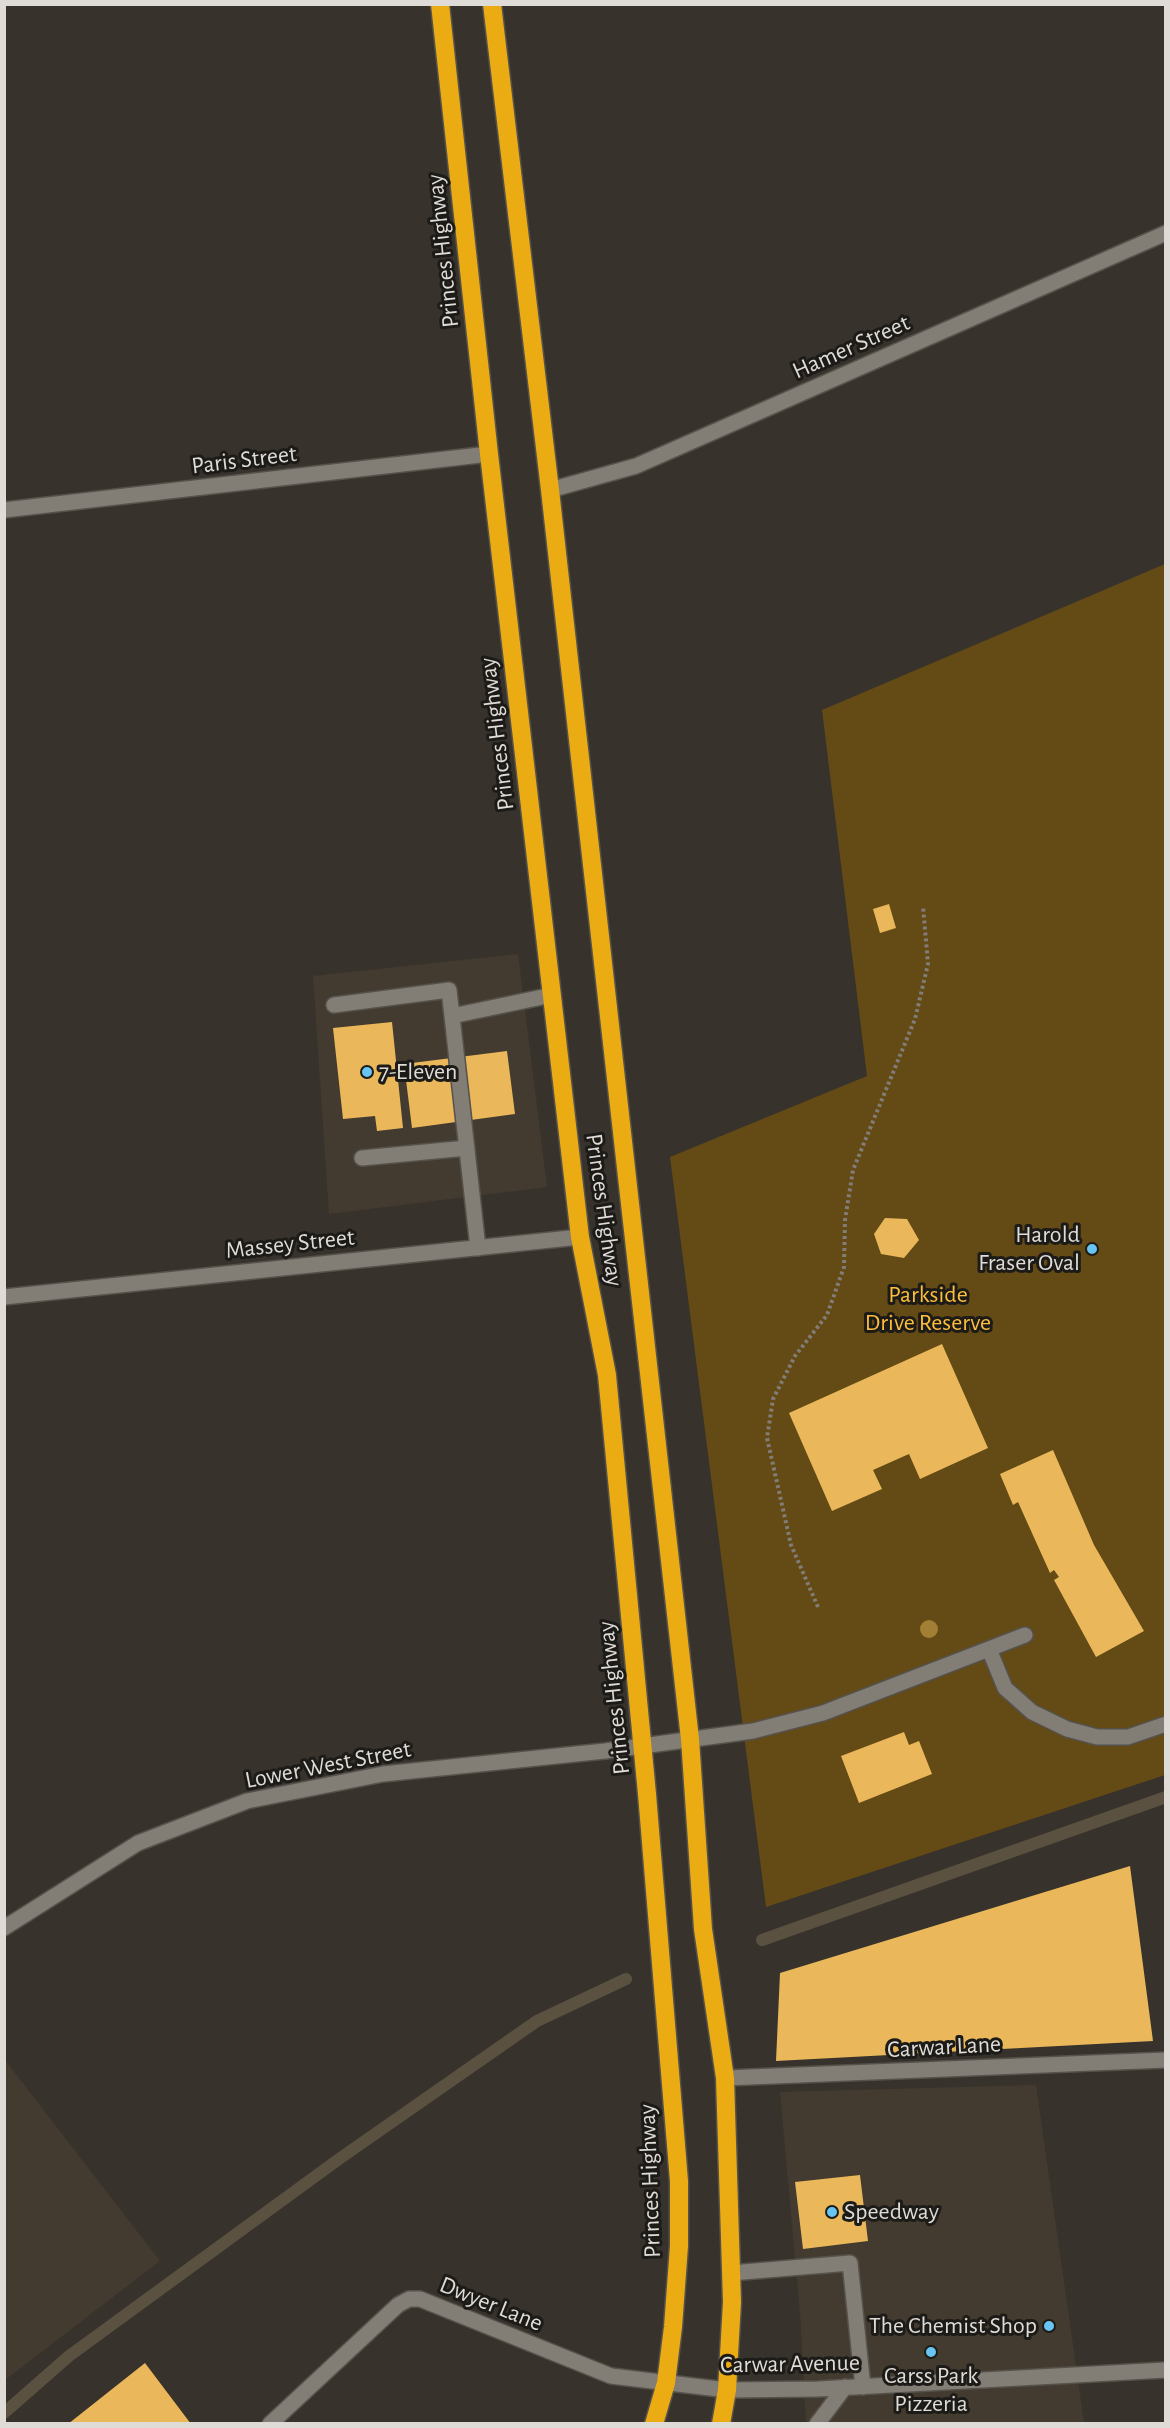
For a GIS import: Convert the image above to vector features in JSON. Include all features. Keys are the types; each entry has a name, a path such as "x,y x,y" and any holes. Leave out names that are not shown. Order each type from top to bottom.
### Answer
{"highway":[{"name":"Princes Highway","path":"440,4 489,454 580,1237 607,1375 643,1746 679,2181 678,2257 666,2383 654,2424"},
{"name":"Princes Highway","path":"492,4 550,490 690,1739 703,1929 724,2078 732,2302 727,2390 721,2424"}],"street":[{"name":"Hamer Street","path":"550,490 636,466 1166,233"},
{"name":"Paris Street","path":"4,510 489,454"},
{"path":"334,1005 449,990 478,1248"},
{"path":"452,1016 552,995"},
{"path":"362,1158 467,1148"},
{"name":"Massey Street","path":"4,1297 580,1237"},
{"name":"Lower West Street","path":"4,1928 138,1843 247,1801 383,1774 643,1746 753,1731 823,1713 1025,1635"},
{"path":"989,1649 1005,1688 1032,1712 1066,1729 1097,1737 1128,1737 1166,1724"},
{"name":"Carwar Lane","path":"724,2078 1166,2060"},
{"path":"731,2273 850,2263 863,2386"},
{"name":"Dwyer Lane","path":"270,2424 398,2305 409,2299 420,2299 611,2376 666,2383"},
{"name":"Carwar Avenue","path":"666,2383 727,2390 845,2387 1166,2370"},
{"path":"817,2424 845,2387"}],"path":[{"path":"818,1608 791,1545 767,1438 773,1399 795,1356 826,1315 844,1267 845,1220 853,1170 915,1019 928,964 923,906"}],"shaded area":[{"name":"7-Eleven","path":"518,954 547,1187 329,1214 313,976"},
{"path":"5,2060 160,2261 5,2380"},
{"path":"1036,2085 1084,2423 806,2423 800,2313 780,2092"}],"green space":[{"name":"Parkside Drive Reserve","path":"1165,564 1165,1775 766,1907 670,1157 867,1076 822,710"}],"building":[{"path":"889,904 896,928 880,933 873,909"},
{"name":"7-Eleven","path":"392,1022 403,1128 377,1131 375,1116 343,1119 333,1028"},
{"name":"7-Eleven","path":"507,1051 515,1114 412,1128 404,1064"},
{"path":"885,1218 907,1219 919,1240 904,1258 881,1254 874,1234"},
{"path":"942,1344 988,1448 920,1479 909,1454 873,1470 882,1489 832,1511 789,1413"},
{"path":"1053,1450 1094,1545 1144,1631 1096,1657 1054,1580 1059,1577 1054,1570 1050,1573 1018,1502 1013,1505 1000,1474"},
{"path":"904,1732 909,1745 919,1741 932,1774 859,1803 841,1756"},
{"path":"1130,1866 1153,2041 776,2061 780,1973"},
{"name":"Speedway","path":"860,2175 868,2241 803,2249 795,2182"},
{"path":"145,2363 191,2424 68,2424"}],"waterway":[{"path":"762,1940 1166,1797"},
{"path":"4,2413 69,2356 339,2159 537,2021 626,1979"}],"place":[{"name":"7-Eleven","path":"367,1072"},
{"name":"Harold Fraser Oval","path":"1092,1249"},
{"name":"Speedway","path":"832,2212"},
{"name":"The Chemist Shop","path":"1049,2326"},
{"name":"Carss Park Pizzeria","path":"931,2352"}]}
